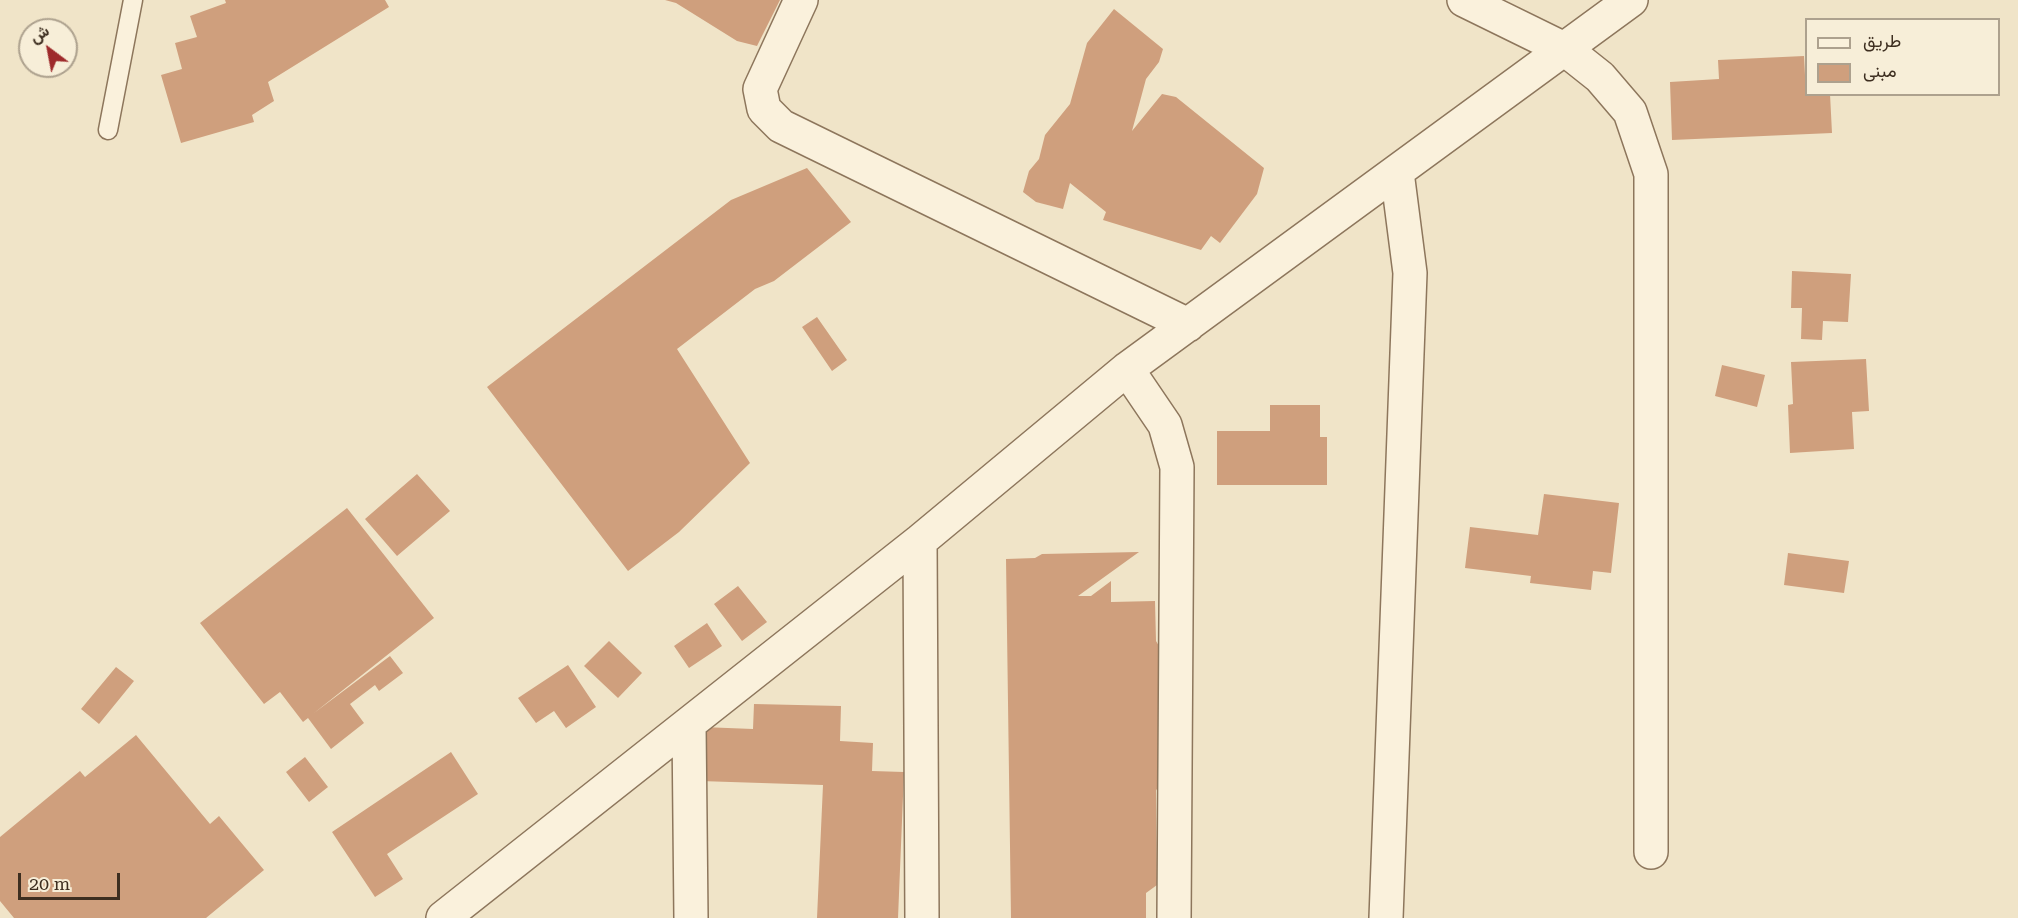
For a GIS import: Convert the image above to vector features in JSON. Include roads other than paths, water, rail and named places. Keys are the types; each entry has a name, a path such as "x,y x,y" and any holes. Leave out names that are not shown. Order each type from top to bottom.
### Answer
{"street":[{"path":"801,0 760,89 764,109 781,126 1188,325"},
{"path":"1464,0 1566,50 1600,77 1630,112 1651,174 1651,852"},
{"path":"444,918 920,540 1127,369 1566,50 1631,0"},
{"path":"1386,918 1410,273 1397,172"},
{"path":"1127,369 1165,425 1177,467 1174,918"},
{"path":"920,540 922,918"},
{"path":"689,724 691,918"}],"lane":[{"path":"108,130 133,0"}]}
